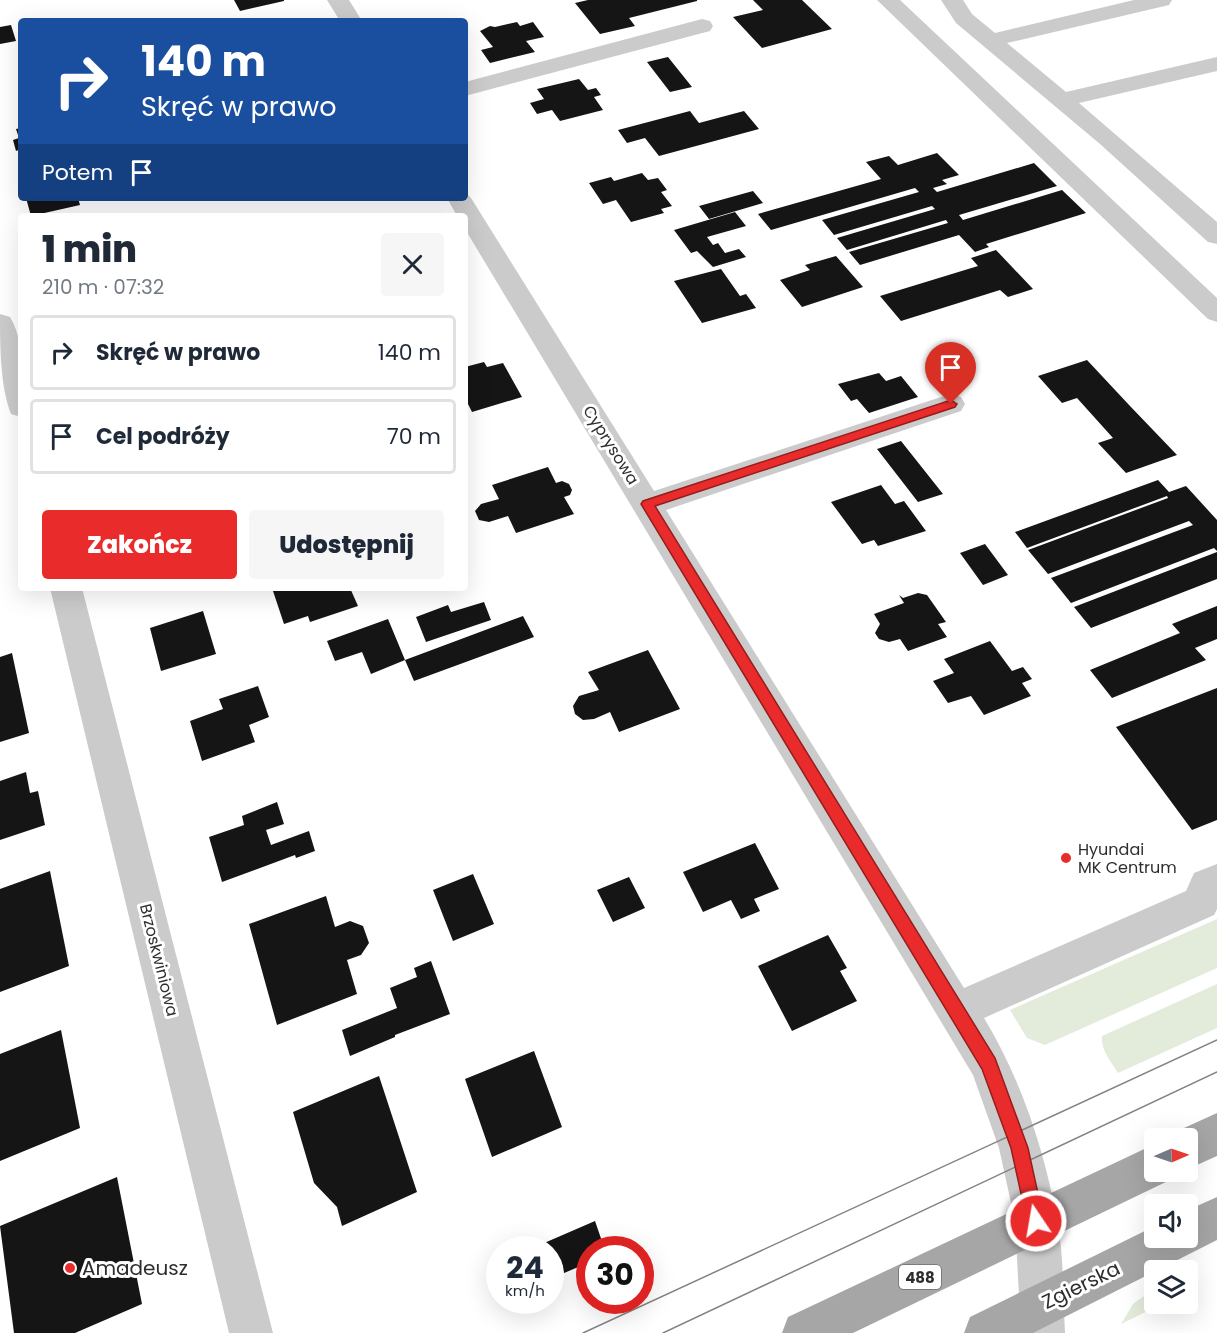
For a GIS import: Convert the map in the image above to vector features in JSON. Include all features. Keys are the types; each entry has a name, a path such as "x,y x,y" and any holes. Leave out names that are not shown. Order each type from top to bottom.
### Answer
{"main road":[{"path":"1198,1143 1217,1134"},
{"name":"488","path":"804,1333 1144,1170"},
{"path":"1198,1227 1217,1218"},
{"name":"Zgierska","path":"986,1333 1042,1319 1160,1248"}],"street":[{"path":"338,0 349,18"},
{"path":"888,0 1217,313"},
{"path":"951,0 964,18 1062,100 1217,236"},
{"path":"991,40 1161,0"},
{"path":"468,87 702,26"},
{"path":"1062,100 1217,64"},
{"name":"Cyprysowa","path":"461,201 989,1064 1009,1115 1036,1221 1042,1319"},
{"path":"0,323 18,395"},
{"path":"648,504 951,404"},
{"name":"Brzoskwiniowa","path":"67,591 251,1333"},
{"path":"956,1011 1201,903 1207,885 1217,881"}],"green space":[{"path":"1217,919 1217,968 1045,1045 1027,1038 1010,1010"},
{"path":"1217,984 1217,1028 1118,1073 1105,1051 1102,1036"},
{"path":"1144,1296 1144,1313 1121,1324 1133,1304"}],"building":[{"path":"234,0 284,0 284,1 240,11"},
{"path":"588,0 697,1 629,18 635,26 600,34 575,3"},
{"path":"753,0 802,0 832,29 762,48 733,17 763,10"},
{"path":"517,22 520,26 533,22 544,37 526,41 535,52 490,63 481,50 493,47 480,31 490,26"},
{"path":"11,25 16,41 0,44 0,27"},
{"path":"668,57 692,87 670,92 647,62"},
{"path":"579,79 588,90 596,88 601,95 594,97 603,110 560,121 552,110 537,114 530,103 544,99 537,89"},
{"path":"690,111 699,123 744,111 759,129 659,156 645,138 627,143 618,130"},
{"path":"18,138 18,150 16,151 13,140"},
{"path":"937,153 959,175 942,180 947,184 933,188 937,192 1034,163 1057,186 959,215 963,220 1062,190 1086,213 986,244 989,247 975,252 959,235 860,265 849,252 948,223 946,220 847,250 837,238 935,209 932,206 834,235 822,220 919,192 915,188 771,230 758,214 881,179 866,162 889,156 898,165"},
{"path":"642,173 648,180 658,178 667,190 661,192 672,206 661,209 664,213 631,222 616,200 603,204 589,183 611,177 614,181"},
{"path":"753,191 763,203 709,219 699,206"},
{"path":"27,201 79,201 80,205 44,213 30,213"},
{"path":"735,212 746,226 707,237 713,245 718,243 725,253 739,249 746,257 713,267 697,251 691,253 674,230"},
{"path":"996,250 1033,289 1008,297 1000,290 901,321 880,296 978,266 971,258"},
{"path":"836,256 863,287 802,307 780,280 810,270 805,265"},
{"path":"721,269 740,296 746,294 756,308 702,323 674,281"},
{"path":"1087,360 1177,455 1126,473 1098,443 1113,438 1077,398 1062,403 1038,376"},
{"path":"484,362 487,367 503,363 522,397 472,412 468,404 468,366"},
{"path":"879,373 886,381 901,376 918,397 869,413 857,399 851,401 838,384"},
{"path":"901,441 943,494 918,502 877,449"},
{"path":"548,467 556,483 562,481 569,484 572,490 570,495 564,497 574,514 516,533 508,516 489,522 479,520 475,511 481,504 499,499 492,485"},
{"path":"1158,480 1169,492 1186,486 1217,520 1217,551 1214,548 1071,603 1051,578 1193,525 1189,521 1048,574 1028,550 1168,498 1167,496 1027,548 1015,532"},
{"path":"881,485 895,504 904,501 926,531 878,546 874,540 862,544 831,502"},
{"path":"985,544 1008,575 983,585 960,553"},
{"path":"1217,552 1217,579 1091,628 1074,607"},
{"path":"273,591 351,591 358,606 310,622 308,616 284,624"},
{"path":"918,593 927,595 946,622 938,624 947,637 908,651 900,639 889,642 879,639 875,633 880,624 874,614 904,603 899,595 903,598"},
{"path":"484,602 491,620 426,642 416,617 448,605 451,612"},
{"path":"1217,606 1217,639 1195,648 1206,660 1112,698 1090,670 1180,633 1172,624"},
{"path":"203,611 216,654 161,671 150,628"},
{"path":"523,616 534,637 414,681 405,660"},
{"path":"388,619 405,660 371,674 362,652 335,661 327,641"},
{"path":"990,641 1012,671 1023,667 1032,679 1022,683 1031,696 984,715 971,696 948,703 933,681 954,673 944,659"},
{"path":"648,650 680,709 619,732 610,712 594,719 583,720 575,714 573,706 579,696 599,690 588,672"},
{"path":"12,653 29,733 0,742 0,657"},
{"path":"258,686 269,717 249,725 255,742 202,761 190,721 223,709 219,699"},
{"path":"1217,688 1217,820 1192,830 1116,727"},
{"path":"26,772 30,793 38,791 45,825 0,840 0,781"},
{"path":"277,802 284,824 266,830 271,845 309,831 315,851 296,858 295,855 222,882 209,837 244,825 242,816"},
{"path":"755,843 779,889 754,899 760,911 741,919 731,900 703,912 683,872"},
{"path":"50,871 69,966 0,992 0,889"},
{"path":"473,874 494,924 453,941 433,890"},
{"path":"629,877 645,908 613,922 597,890"},
{"path":"326,896 335,927 350,921 363,926 369,943 361,955 347,960 357,994 277,1025 249,924"},
{"path":"828,935 847,968 840,971 857,1001 792,1031 758,966"},
{"path":"431,961 450,1014 395,1035 395,1037 350,1056 342,1030 397,1008 390,988 417,977 414,968"},
{"path":"61,1030 80,1128 0,1161 0,1054"},
{"path":"534,1051 562,1127 492,1157 465,1079"},
{"path":"379,1076 417,1192 342,1226 337,1207 314,1183 293,1112"},
{"name":"Amadeusz","path":"117,1177 142,1304 75,1333 14,1333 0,1226"},
{"path":"595,1221 600,1236 576,1236 576,1268 564,1273 564,1236 560,1236"}],"tram line":[{"path":"583,1333 1217,1040"},
{"path":"663,1333 1217,1072"}],"place":[{"name":"Hyundai MK Centrum","path":"1066,858"},
{"name":"Amadeusz","path":"70,1268"}],"route":[{"path":"951,404 648,504 989,1064 1020,1148 1036,1221"}]}
